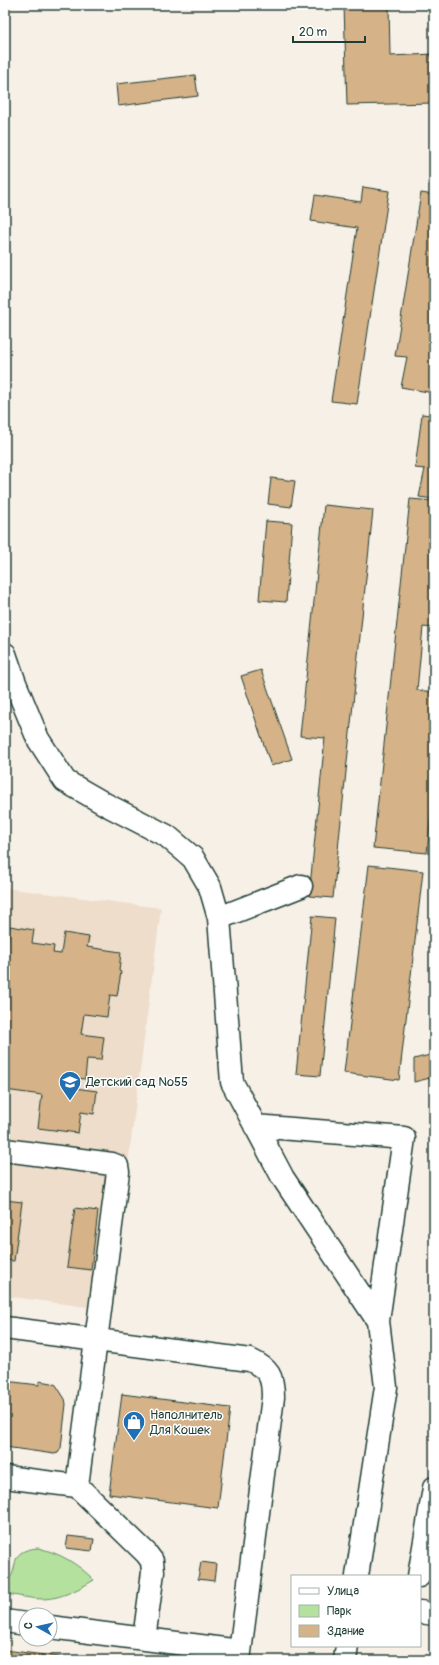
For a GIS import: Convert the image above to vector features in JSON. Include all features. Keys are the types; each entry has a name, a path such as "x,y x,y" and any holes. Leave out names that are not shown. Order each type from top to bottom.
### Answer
{"lane":[{"path":"5,654 38,739 65,781 105,804 167,836 193,858 210,887 219,918 232,1082 283,1178 378,1321"},
{"path":"219,918 301,886"},
{"path":"255,1126 404,1138 378,1321 386,1386 357,1575"},
{"path":"5,1150 112,1164 117,1166 118,1172 77,1486"},
{"path":"5,1328 250,1360 260,1365 268,1372 273,1384 273,1397 240,1656 144,1639 58,1628"},
{"path":"5,1477 77,1486 146,1553 152,1562 153,1572 144,1639"},
{"path":"419,1575 434,1488"},
{"path":"421,1612 434,1614"},
{"path":"5,1621 18,1623"},
{"path":"344,1660 347,1647"}],"shaded area":[{"name":"Детский сад №55","path":"5,888 161,908 109,1310 5,1296"}],"green space":[{"path":"38,1548 54,1553 68,1560 82,1569 94,1580 70,1593 49,1599 5,1594 5,1583 13,1572 17,1557 21,1553 28,1550"}],"building":[{"path":"344,5 389,5 390,56 434,54 434,103 347,105"},
{"path":"195,75 198,96 118,106 116,84"},
{"path":"363,187 389,191 357,404 331,401 357,228 311,221 315,195 361,202"},
{"path":"421,193 434,195 434,499 419,497 425,469 415,468 422,414 431,415 433,393 401,387 407,357 395,356"},
{"path":"271,478 295,481 291,507 268,504"},
{"path":"410,499 434,501 434,628 423,627 417,690 434,692 434,785 427,853 373,848"},
{"path":"324,505 373,510 333,898 309,896 325,738 300,736"},
{"path":"266,521 292,523 286,602 259,600"},
{"path":"261,670 292,759 271,766 241,676"},
{"path":"369,865 423,871 399,1080 344,1073"},
{"path":"312,916 335,918 320,1076 296,1074"},
{"path":"10,926 34,930 32,943 54,946 53,953 61,954 64,933 89,937 87,947 121,952 119,971 121,972 117,996 110,995 107,1017 84,1014 81,1034 104,1037 101,1060 87,1059 85,1079 76,1078 75,1088 97,1091 94,1114 81,1112 78,1133 38,1128 42,1095 5,1090 5,947 7,947"},
{"path":"434,1054 434,1077 414,1082 414,1059"},
{"path":"5,1200 22,1202 14,1261 5,1260"},
{"path":"75,1208 98,1211 91,1270 67,1267"},
{"path":"5,1381 39,1385 39,1381 56,1385 65,1399 66,1404 61,1448 58,1453 54,1454 5,1447"},
{"path":"122,1394 230,1408 218,1508 109,1494"},
{"path":"68,1536 94,1539 92,1551 66,1548"},
{"path":"201,1562 216,1564 214,1581 198,1579"},
{"path":"5,1650 44,1655 82,1660 5,1660"}],"place":[{"name":"Детский сад №55","path":"70,1102"},
{"name":"Наполнитель Для Кошек","path":"134,1442"}]}
